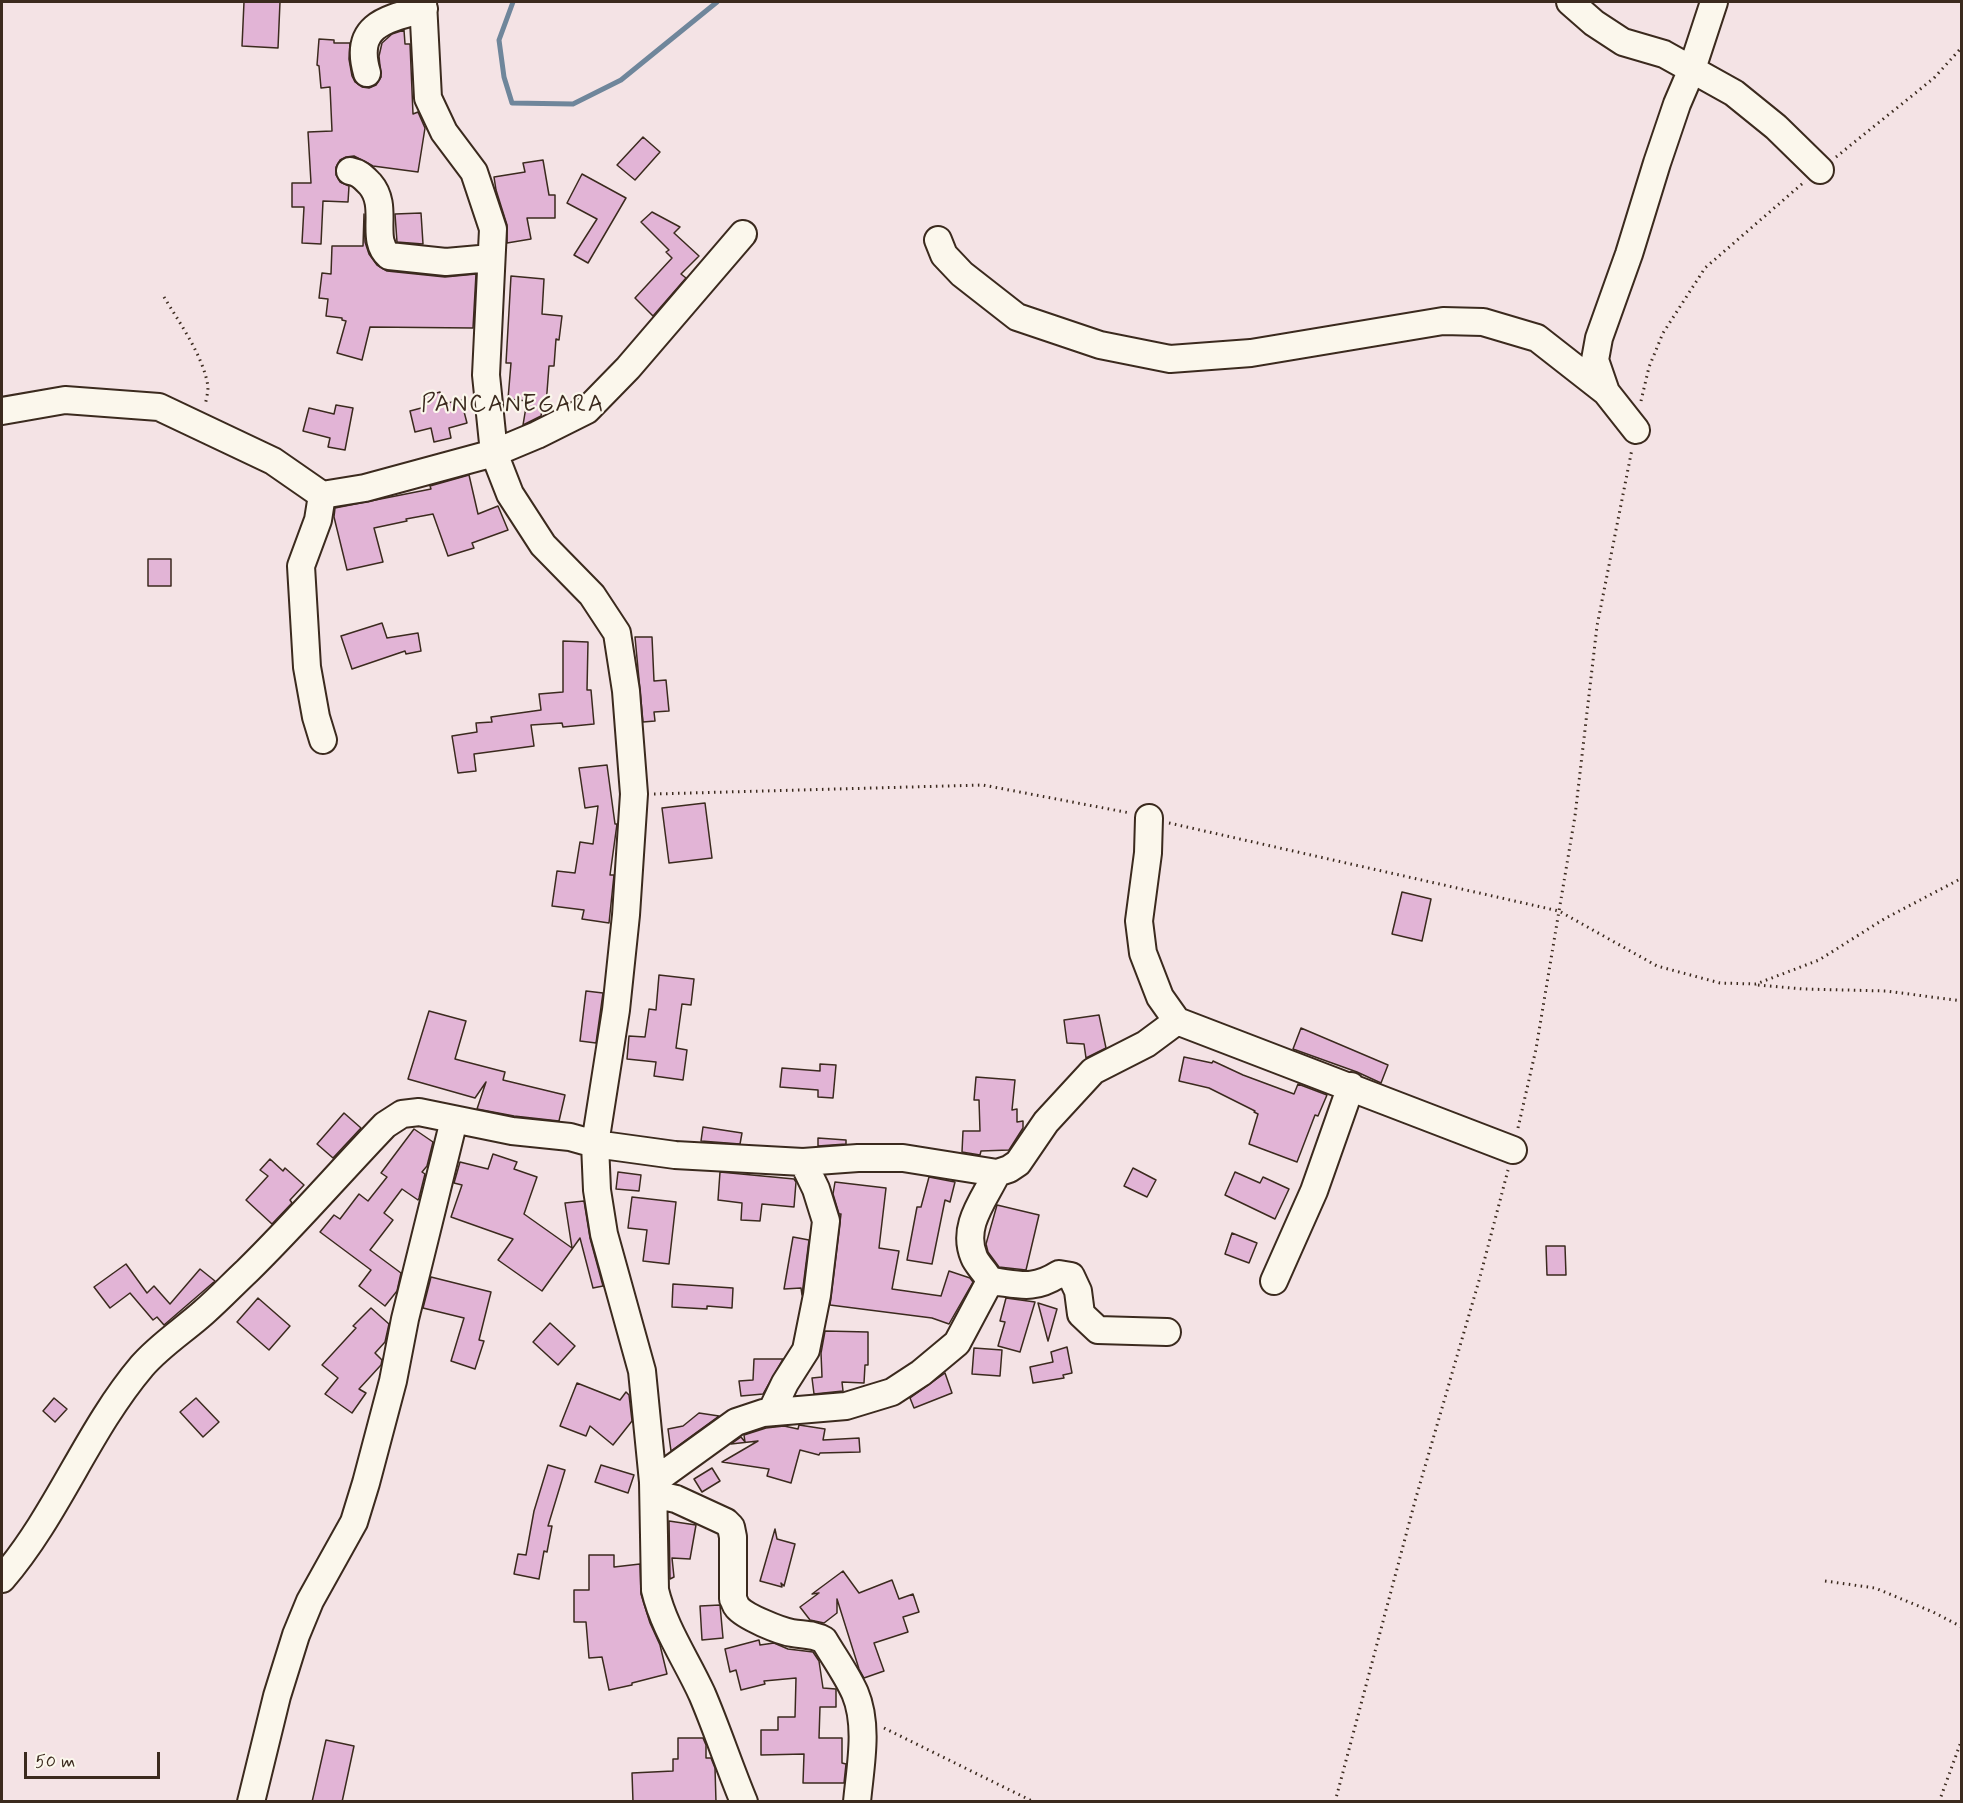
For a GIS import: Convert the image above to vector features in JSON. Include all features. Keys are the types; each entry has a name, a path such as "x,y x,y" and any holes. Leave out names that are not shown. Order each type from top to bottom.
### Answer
{"street":[{"path":"1570,2 1594,23 1623,42 1664,54 1734,93 1776,127 1820,170"},
{"path":"1606,392 1595,360 1599,338 1714,2"},
{"path":"367,73 362,57 363,49 375,26 424,5 428,98 444,132 474,172 493,228 486,375 494,453 510,494 543,545 592,595 617,633 626,691 634,795 626,915 616,1010 595,1144 597,1190 604,1234 642,1371 654,1488 655,1590 659,1607 702,1694 744,1802"},
{"path":"350,171 360,173 376,191 380,206 380,241 383,250 389,256 446,261 491,258"},
{"path":"2,411 65,400 159,407 273,461 322,495 365,488 494,453 587,410 627,368 743,234"},
{"path":"938,240 944,255 962,274 1017,317 1100,345 1170,359 1251,353 1443,321 1483,322 1537,338 1606,392 1636,430"},
{"path":"322,495 318,520 301,566 307,667 316,717 323,740"},
{"path":"1149,818 1148,853 1139,921 1143,953 1160,997 1178,1021 1513,1150"},
{"path":"2,1579 29,1544 61,1495 93,1438 143,1365 203,1313 265,1253 385,1125 402,1114 419,1112 512,1131 570,1137 595,1144 675,1155 803,1162 903,1158 997,1173 1018,1163 1046,1122 1093,1071 1146,1044 1178,1021"},
{"path":"1274,1281 1314,1191 1351,1086"},
{"path":"251,1802 277,1696 296,1635 310,1601 354,1522 366,1483 393,1381 405,1319 454,1120"},
{"path":"771,1412 806,1350 817,1295 826,1221 816,1189 803,1162"},
{"path":"990,1281 985,1271 974,1259 970,1243 972,1217 997,1173"},
{"path":"990,1281 1030,1286 1044,1283 1059,1274 1071,1276 1078,1291 1081,1314 1098,1330 1167,1332"},
{"path":"654,1488 736,1422 771,1412 846,1406 892,1392 921,1373 957,1342 990,1281"},
{"path":"654,1488 726,1522 731,1527 733,1599 738,1608 745,1614 780,1630 818,1636 824,1640 855,1694 861,1717 861,1756 857,1802"}],"path":[{"path":"1335,1802 1415,1501 1480,1277 1536,1049 1575,816 1597,626 1649,367 1663,333 1705,268 1769,211 1934,78 1962,47"},
{"path":"164,297 185,331 208,388 202,426"},
{"path":"634,795 983,785 1118,809 1149,818 1559,910 1657,966 1720,983 1803,989 1886,991 1962,1001"},
{"path":"1756,984 1819,960 1884,918 1962,878"},
{"path":"1825,1581 1875,1588 1933,1612 1962,1628"},
{"path":"861,1717 1034,1802"},
{"path":"1939,1802 1962,1738"}],"building":[{"path":"244,2 280,2 278,48 242,46"},
{"path":"404,30 405,44 410,44 413,114 418,112 425,128 418,172 373,166 354,156 340,160 336,167 336,175 340,182 349,186 348,202 323,201 321,244 302,243 304,207 292,207 292,183 311,183 308,132 332,131 330,87 321,88 317,65 319,39 334,40 334,43 350,43 349,59 352,76 355,82 362,87 369,88 376,85 381,77 379,56 382,43 392,34"},
{"path":"643,137 660,152 635,180 617,165"},
{"path":"543,160 549,195 555,195 555,218 527,218 531,239 507,243 507,225 494,177 525,172 523,163"},
{"path":"582,174 626,198 588,263 574,255 597,219 567,203"},
{"path":"652,212 680,227 674,233 699,256 681,274 686,278 653,316 635,298 672,258 666,252 669,250 641,222"},
{"path":"421,213 423,244 397,242 395,214"},
{"path":"364,214 365,242 369,254 377,265 387,271 445,277 476,274 473,328 370,327 362,360 337,353 346,321 342,318 326,316 328,299 319,298 322,273 331,274 332,246 363,246"},
{"path":"511,276 544,279 542,314 562,316 559,340 556,339 554,366 549,366 546,405 543,405 541,416 523,425 527,401 508,399 511,363 506,363"},
{"path":"440,392 443,404 461,400 467,423 449,428 451,438 434,442 431,428 415,432 410,411 425,407 423,397"},
{"path":"336,405 353,408 345,450 328,447 330,438 303,431 309,408 334,414"},
{"path":"469,475 478,514 498,506 508,530 472,543 474,548 448,556 433,514 406,519 407,521 374,528 383,562 347,570 334,517 335,508 431,489 430,486"},
{"path":"148,559 171,559 171,586 148,586"},
{"path":"382,623 387,638 418,633 421,651 406,654 405,651 352,669 341,636"},
{"path":"635,637 652,637 654,681 666,680 669,711 654,712 655,721 643,722"},
{"path":"563,641 588,642 587,690 591,690 594,724 563,727 562,723 531,725 534,746 474,754 476,771 458,773 452,736 477,732 476,723 492,722 491,717 541,710 539,694 563,692"},
{"path":"607,765 615,824 617,824 610,875 614,875 609,923 582,919 584,910 552,906 557,871 575,873 580,842 593,844 598,806 585,808 579,768"},
{"path":"705,803 712,858 669,863 662,808"},
{"path":"1402,892 1431,899 1422,941 1392,934"},
{"path":"659,975 694,979 691,1005 682,1004 676,1048 687,1050 683,1080 654,1076 656,1062 627,1059 629,1036 645,1037 649,1009 656,1010"},
{"path":"586,991 603,993 596,1043 580,1041"},
{"path":"429,1011 466,1021 455,1059 505,1072 503,1080 565,1095 559,1121 477,1109 486,1082 475,1098 408,1079"},
{"path":"1099,1015 1106,1048 1086,1058 1084,1044 1067,1043 1064,1020"},
{"path":"1301,1028 1388,1065 1381,1083 1293,1049"},
{"path":"1184,1057 1212,1063 1213,1061 1294,1094 1298,1084 1327,1095 1318,1116 1315,1115 1297,1162 1249,1144 1258,1114 1255,1111 1209,1088 1179,1081"},
{"path":"820,1064 836,1065 833,1098 818,1097 818,1090 780,1087 782,1068 820,1071"},
{"path":"976,1077 1015,1080 1012,1110 1017,1109 1017,1122 1023,1121 1023,1128 1009,1150 981,1151 980,1155 962,1152 963,1131 980,1131 979,1100 974,1100"},
{"path":"344,1113 361,1128 333,1158 317,1144"},
{"path":"703,1127 742,1133 740,1144 701,1141"},
{"path":"414,1129 433,1142 427,1166 422,1172 425,1174 419,1198 418,1200 402,1189 384,1213 393,1220 370,1250 401,1273 397,1291 385,1306 359,1286 371,1270 320,1232 334,1215 340,1219 359,1194 368,1201 387,1177 381,1173"},
{"path":"818,1138 846,1140 846,1144 818,1146"},
{"path":"493,1154 517,1162 514,1169 537,1177 524,1214 572,1248 565,1203 584,1201 590,1238 603,1286 593,1288 580,1238 542,1291 498,1260 513,1239 451,1217 462,1185 454,1183 460,1162 488,1169"},
{"path":"270,1159 283,1171 285,1168 304,1185 290,1200 292,1203 272,1224 246,1200 268,1176 260,1170"},
{"path":"1133,1168 1156,1180 1147,1197 1124,1186"},
{"path":"618,1172 641,1175 639,1191 616,1189"},
{"path":"720,1172 794,1179 796,1182 794,1207 762,1204 760,1221 741,1220 742,1203 718,1200"},
{"path":"1235,1172 1260,1183 1263,1177 1289,1189 1275,1219 1225,1195"},
{"path":"929,1177 955,1182 950,1202 945,1200 932,1264 907,1260 917,1207 921,1207"},
{"path":"835,1182 886,1188 879,1248 899,1251 892,1289 941,1296 949,1271 970,1278 973,1282 949,1324 932,1318 830,1305 841,1214 839,1214 833,1194"},
{"path":"632,1197 676,1202 669,1264 643,1261 647,1230 628,1228"},
{"path":"997,1205 1039,1215 1026,1270 999,1267 988,1252 986,1244"},
{"path":"1232,1233 1257,1243 1249,1263 1225,1254"},
{"path":"793,1237 809,1240 802,1295 801,1288 784,1289"},
{"path":"1546,1246 1565,1246 1566,1275 1547,1275"},
{"path":"126,1264 147,1293 154,1286 170,1304 200,1269 215,1281 164,1325 157,1317 153,1320 130,1293 110,1308 94,1287"},
{"path":"431,1277 491,1292 479,1340 484,1341 475,1369 451,1361 464,1318 423,1308"},
{"path":"673,1284 733,1288 732,1308 672,1307"},
{"path":"258,1298 290,1326 269,1350 237,1322"},
{"path":"1006,1298 1035,1302 1020,1352 998,1346 1005,1322 1000,1321"},
{"path":"1038,1303 1057,1309 1048,1341"},
{"path":"371,1308 389,1324 385,1342 375,1353 382,1360 381,1365 359,1389 366,1393 352,1413 325,1394 338,1378 322,1365 356,1328 353,1326"},
{"path":"550,1323 575,1346 558,1365 533,1342"},
{"path":"825,1331 868,1332 868,1365 865,1365 864,1383 842,1382 843,1391 814,1394 812,1378 822,1377 821,1353"},
{"path":"1067,1347 1072,1373 1063,1375 1064,1378 1033,1383 1030,1367 1053,1362 1051,1352"},
{"path":"974,1348 1002,1350 1000,1376 972,1374"},
{"path":"754,1359 783,1359 763,1394 741,1396 739,1381 753,1380"},
{"path":"945,1373 952,1393 914,1408 910,1398"},
{"path":"577,1383 620,1400 626,1392 629,1395 632,1421 613,1445 590,1426 586,1436 560,1426"},
{"path":"54,1398 67,1409 55,1422 43,1411"},
{"path":"196,1398 219,1422 203,1437 180,1412"},
{"path":"699,1413 719,1416 671,1451 668,1429 683,1426"},
{"path":"799,1425 825,1429 823,1440 859,1438 860,1452 820,1453 819,1455 800,1450 791,1483 767,1476 769,1469 722,1462 758,1441 731,1444 741,1437 745,1442 744,1435 766,1428 784,1426 798,1429"},
{"path":"548,1465 565,1470 548,1526 552,1526 547,1552 544,1551 539,1579 514,1574 518,1554 526,1555 534,1511"},
{"path":"601,1465 634,1475 628,1493 595,1482"},
{"path":"712,1468 720,1481 702,1492 694,1479"},
{"path":"669,1521 696,1525 690,1559 672,1558 674,1577 670,1579"},
{"path":"775,1529 777,1539 795,1544 784,1586 781,1583 782,1587 760,1581"},
{"path":"589,1555 614,1555 614,1567 640,1564 641,1594 660,1645 667,1674 609,1690 602,1657 589,1658 586,1622 574,1622 574,1590 589,1590"},
{"path":"843,1571 859,1593 892,1580 899,1599 913,1594 919,1612 903,1617 908,1632 874,1643 884,1671 864,1678 859,1669 837,1599 837,1613 824,1623 810,1620 800,1607 819,1593 812,1594"},
{"path":"720,1605 723,1638 702,1640 700,1606"},
{"path":"759,1640 760,1645 774,1643 788,1649 813,1652 819,1661 823,1688 836,1689 836,1707 820,1707 819,1738 842,1738 842,1763 846,1764 844,1783 803,1783 804,1754 761,1755 761,1730 778,1730 778,1717 795,1717 796,1678 764,1681 765,1684 741,1690 736,1670 730,1672 725,1649"},
{"path":"678,1738 703,1738 706,1745 706,1758 711,1758 715,1768 716,1802 633,1802 632,1773 673,1771 673,1759 678,1759"},
{"path":"326,1740 354,1746 342,1802 312,1802"}],"waterway":[{"path":"513,2 499,40 504,77 512,103 573,104 621,80 717,2"}],"district":[{"name":"PANCANEGARA","path":"513,406"}]}
